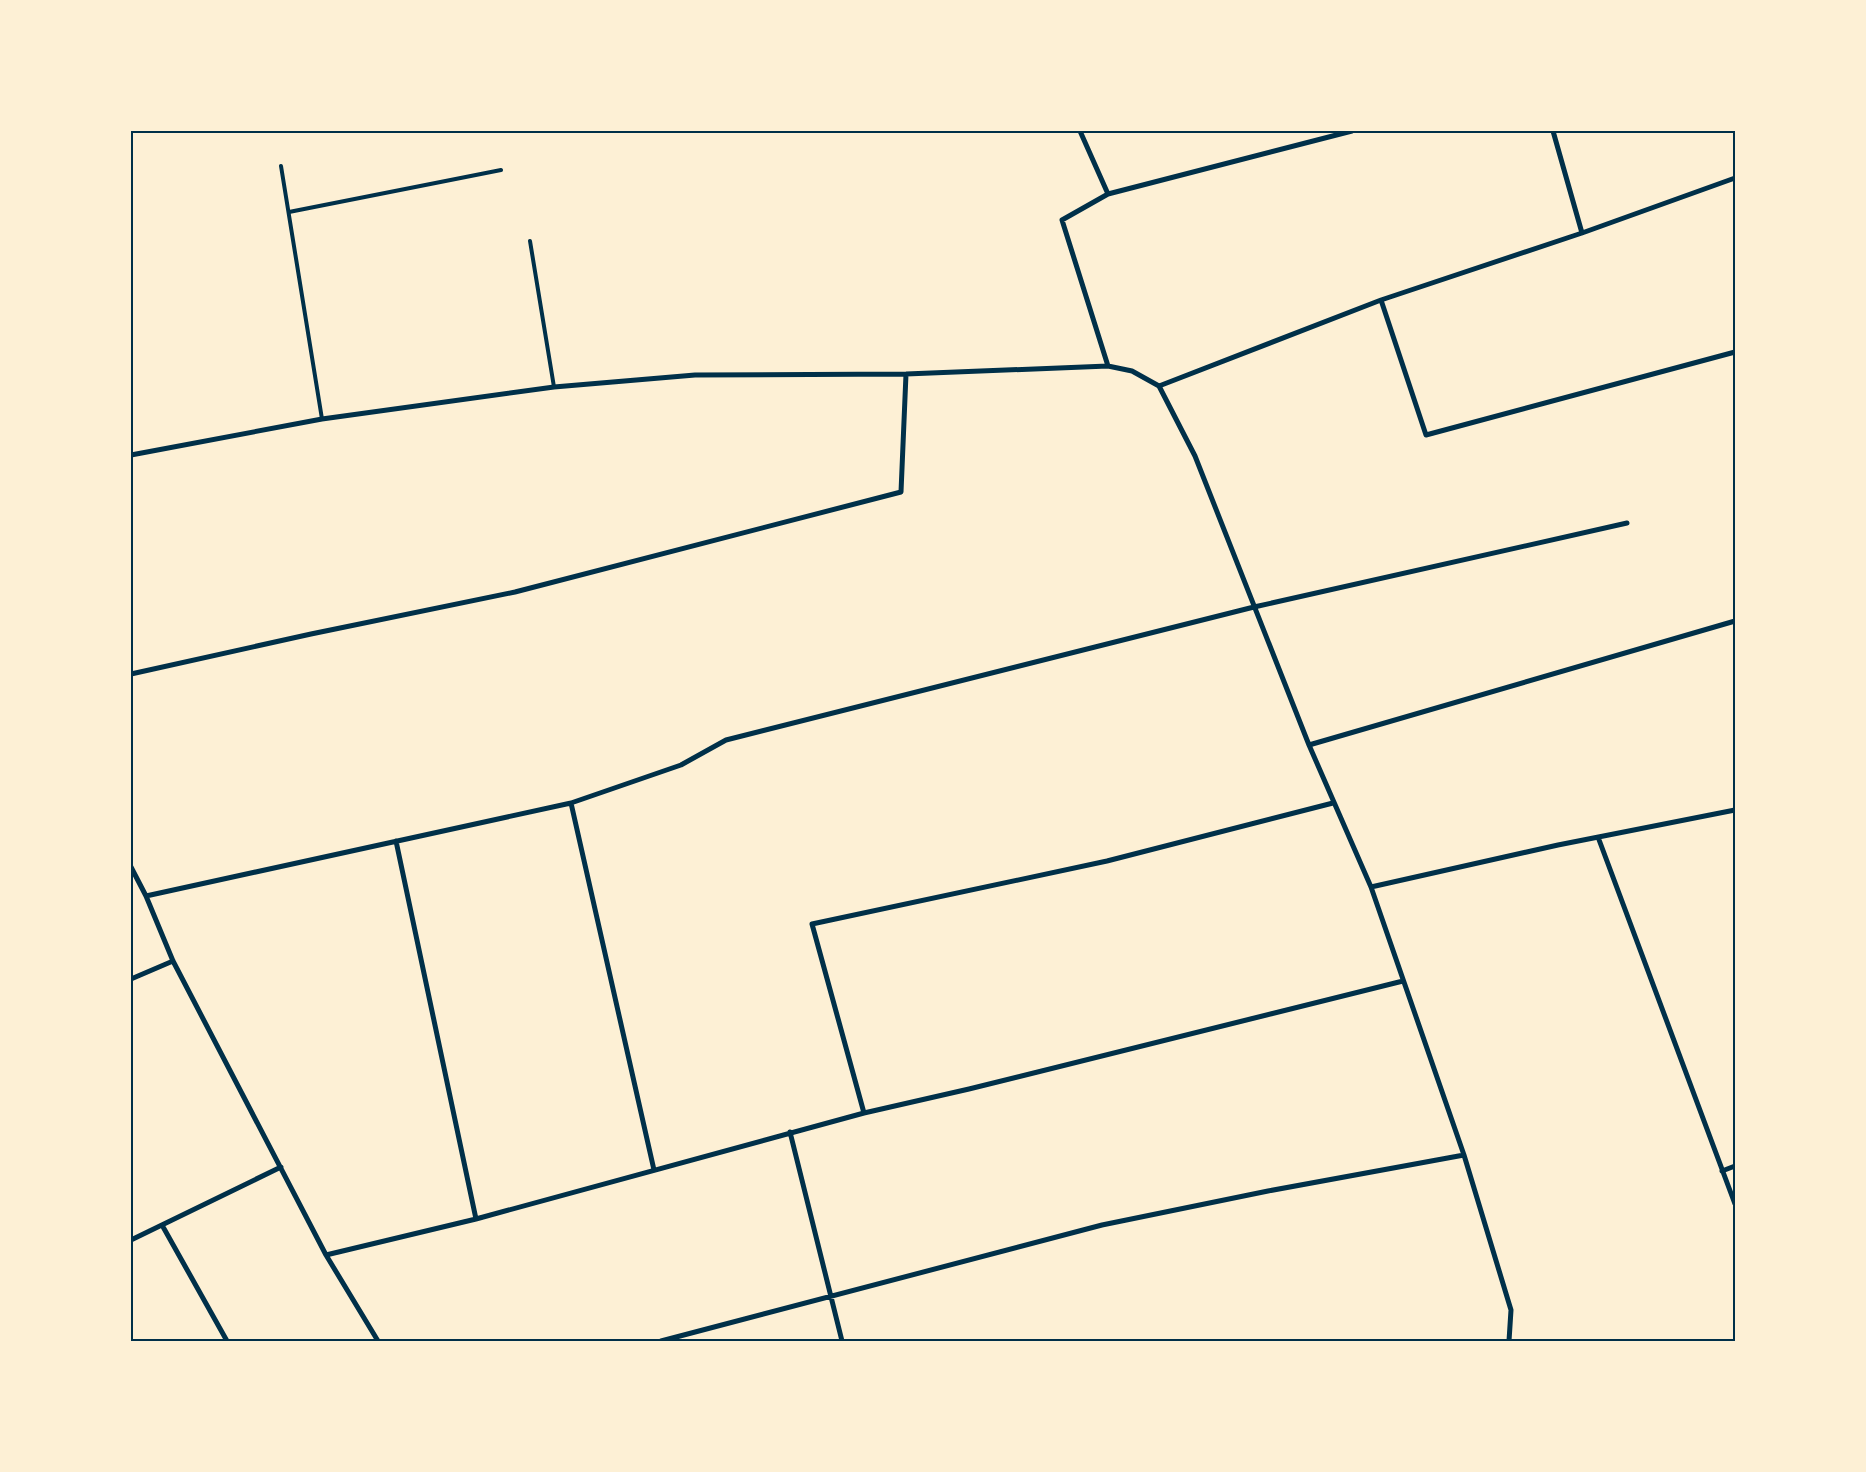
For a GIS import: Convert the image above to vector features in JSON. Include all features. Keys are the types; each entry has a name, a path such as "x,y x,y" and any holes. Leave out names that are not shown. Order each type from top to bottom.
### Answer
{"street":[{"path":"1080,131 1108,194"},
{"path":"1108,366 1062,220 1108,194 1352,131"},
{"path":"1553,131 1582,233"},
{"path":"1159,386 1381,300 1582,233 1735,178"},
{"path":"1381,300 1426,435 1735,352"},
{"path":"131,455 322,419 554,387 695,374 906,374 1108,366 1132,371 1159,386 1195,456 1333,803 1371,887 1464,1155 1511,1310 1510,1341"},
{"path":"131,674 311,634 515,592 901,492 906,374"},
{"path":"146,896 571,803 681,764 726,740 1254,607 1626,523"},
{"path":"1309,744 1735,621"},
{"path":"571,803 654,1170"},
{"path":"864,1113 812,924 1107,861 1333,803"},
{"path":"1371,887 1735,810"},
{"path":"1598,838 1735,1204"},
{"path":"396,841 476,1219"},
{"path":"131,867 146,896 173,961 326,1255 378,1341"},
{"path":"131,979 173,961"},
{"path":"326,1255 476,1219 864,1113 1403,981"},
{"path":"790,1132 842,1341"},
{"path":"661,1341 1102,1225 1258,1193 1464,1155"},
{"path":"1722,1171 1735,1166"},
{"path":"131,1240 281,1167"},
{"path":"162,1225 227,1341"}],"lane":[{"path":"282,166 322,419"},
{"path":"289,212 501,170"},
{"path":"530,241 554,387"}]}
